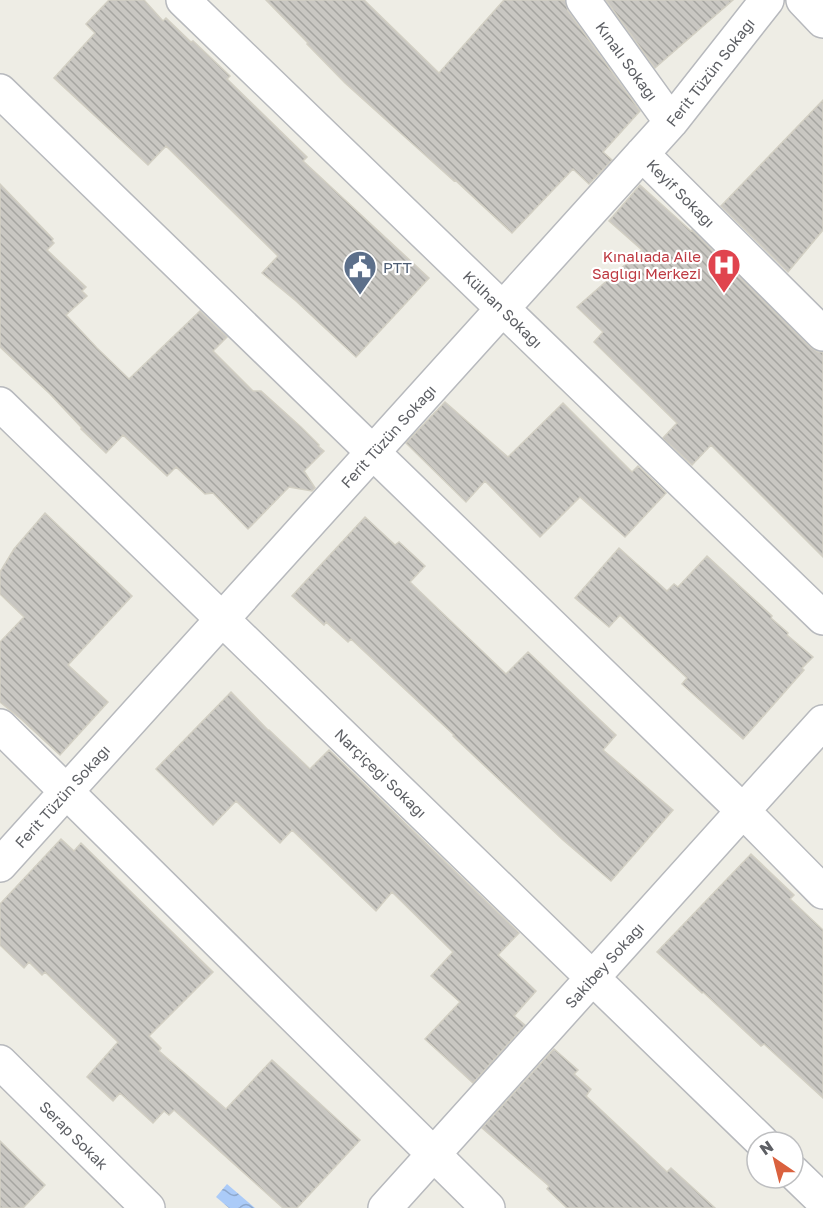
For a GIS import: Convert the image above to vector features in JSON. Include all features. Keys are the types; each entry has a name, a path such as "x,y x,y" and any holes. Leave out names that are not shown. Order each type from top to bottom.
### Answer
{"street":[{"name":"Külhan Sokağı","path":"183,0 823,618"},
{"name":"Kınalı Sokağı","path":"583,0 671,122"},
{"name":"Ferit Tüzün Sokağı","path":"0,865 671,122 767,0"},
{"path":"803,0 823,21"},
{"path":"0,90 743,811 823,892"},
{"name":"Keyif Sokağı","path":"642,154 823,334"},
{"name":"Narçiçeği Sokağı","path":"0,404 750,1130"},
{"name":"Sakibey Sokağı","path":"385,1208 823,722"},
{"path":"0,726 488,1208"},
{"name":"Serap Sokak","path":"0,1062 148,1208"},
{"path":"805,1184 823,1201"}],"water":[{"path":"227,1184 255,1208 229,1208 216,1197"}],"building":[{"path":"109,0 144,0 163,21 166,18 191,42 193,41 230,76 227,79 307,157 303,161 429,278 356,357 262,273 278,256 166,146 148,165 54,78 95,33 86,24"},
{"path":"266,0 364,0 439,73 504,0 565,0 568,11 640,111 603,152 612,160 589,184 573,169 512,233 345,83"},
{"path":"606,0 733,0 655,68"},
{"path":"823,100 823,230 788,272 721,206"},
{"path":"0,184 53,239 54,243 47,250 86,287 82,291 87,296 66,315 129,379 200,311 227,337 213,351 253,391 261,391 324,451 304,471 315,488 312,491 289,487 248,529 213,493 205,494 176,467 167,476 123,435 106,453 81,429 50,394 0,347"},
{"path":"640,185 692,230 810,347 823,352 823,557 711,445 692,465 663,438 677,423 594,342 603,332 577,307 642,250 609,221"},
{"path":"445,402 508,457 563,403 632,472 638,466 666,493 625,537 580,497 540,537 485,481 466,502 406,443"},
{"path":"45,513 132,596 68,665 108,702 60,755 0,702 0,642 24,617 0,594 0,572 14,549"},
{"path":"365,517 395,545 399,542 425,566 410,582 506,674 528,652 616,735 603,750 673,810 611,881 563,840 351,639 348,642 326,622 324,625 292,596"},
{"path":"619,548 667,591 674,584 678,587 707,556 772,616 771,618 788,633 787,635 813,657 743,739 682,684 687,678 620,615 609,627 575,598"},
{"path":"231,692 310,769 329,750 519,933 498,955 536,991 514,1016 525,1025 473,1083 425,1039 460,1002 431,976 453,952 392,892 376,911 292,830 280,843 236,801 213,825 156,769"},
{"path":"61,839 74,851 81,843 213,972 149,1036 161,1048 159,1051 226,1109 272,1060 360,1140 297,1208 283,1208 174,1110 169,1115 164,1111 153,1123 120,1093 113,1101 87,1077 118,1042 45,972 42,975 29,962 24,968 0,945 0,904"},
{"path":"751,854 794,895 790,899 823,930 823,1098 764,1044 761,1046 657,952"},
{"path":"554,1049 578,1070 574,1074 591,1089 586,1096 667,1172 671,1168 715,1208 567,1208 547,1189 549,1186 482,1128"},
{"path":"0,1141 45,1185 23,1208 0,1208"}],"place":[{"name":"Kınalıada Aile Sağlığı Merkezi","path":"724,294"},
{"name":"PTT","path":"360,296"}]}
